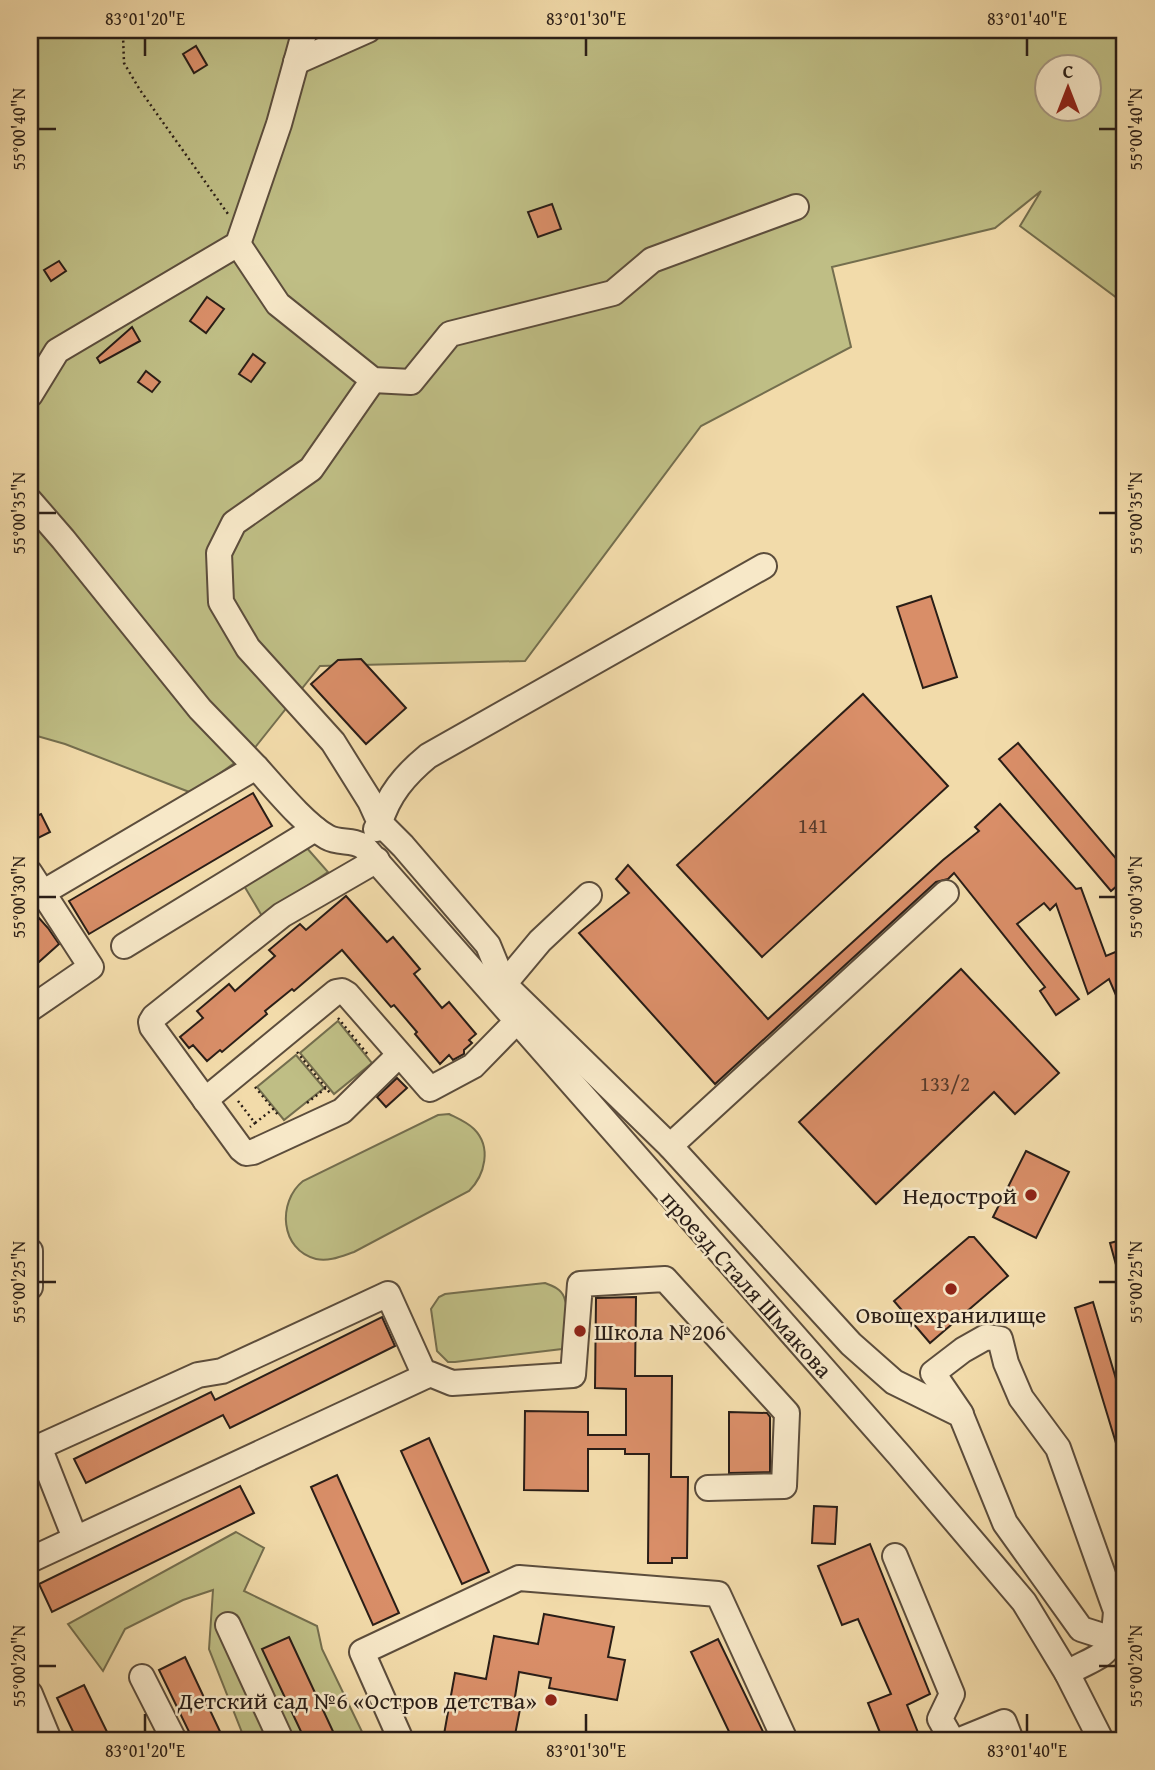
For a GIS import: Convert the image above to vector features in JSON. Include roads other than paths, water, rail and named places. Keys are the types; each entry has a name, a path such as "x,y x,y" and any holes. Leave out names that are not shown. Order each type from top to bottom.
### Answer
{"street":[{"path":"30,395 57,351 240,238 279,124 305,30"},
{"path":"296,62 368,30"},
{"path":"240,238 278,304 373,380 411,382 450,334 613,293 652,260 796,207"},
{"path":"373,380 311,469 234,523 219,553 221,602 248,648 333,742 370,801 380,823 488,945 504,984 670,1146 851,1344 894,1382 961,1415"},
{"path":"30,501 64,539 200,709 315,829 331,839 352,841 371,853"},
{"path":"391,1063 337,1114 246,1153 152,1027 151,1022 282,915 371,853 386,804 412,769 428,756 764,566"},
{"path":"30,1009 91,967 36,883 256,767"},
{"path":"124,946 315,829"},
{"name":"проезд Сталя Шмакова","path":"371,853 900,1456 1024,1602 1067,1673 1101,1740"},
{"path":"670,1146 946,893"},
{"path":"504,984 540,941 589,895"},
{"path":"205,1100 336,992 347,994 391,1063 426,1086 435,1088 472,1066 517,1021"},
{"path":"30,1251 30,1287"},
{"path":"30,1559 430,1374 452,1383 573,1375 580,1284 665,1279 787,1413 784,1486 708,1488"},
{"path":"75,1538 34,1449 198,1375 222,1371 387,1294 425,1376"},
{"path":"986,1337 1000,1339 1006,1363 1021,1398 1058,1448 1116,1611 1120,1637 1081,1629 1005,1523 961,1415 933,1373 963,1350 986,1337"},
{"path":"895,1556 953,1694 940,1719 952,1740"},
{"path":"401,1740 362,1652 519,1578 718,1594 785,1740"},
{"path":"228,1625 281,1740"},
{"path":"1067,1673 1108,1650 1120,1637"},
{"path":"142,1677 174,1740"},
{"path":"30,1694 49,1740"},
{"path":"960,1740 1004,1722 1011,1740"}],"place":[{"name":"Недострой","path":"1031,1195"},
{"name":"Овощехранилище","path":"951,1289"},
{"name":"Школа №206","path":"580,1331"},
{"name":"Детский сад №6 «Остров детства»","path":"551,1700"}]}
